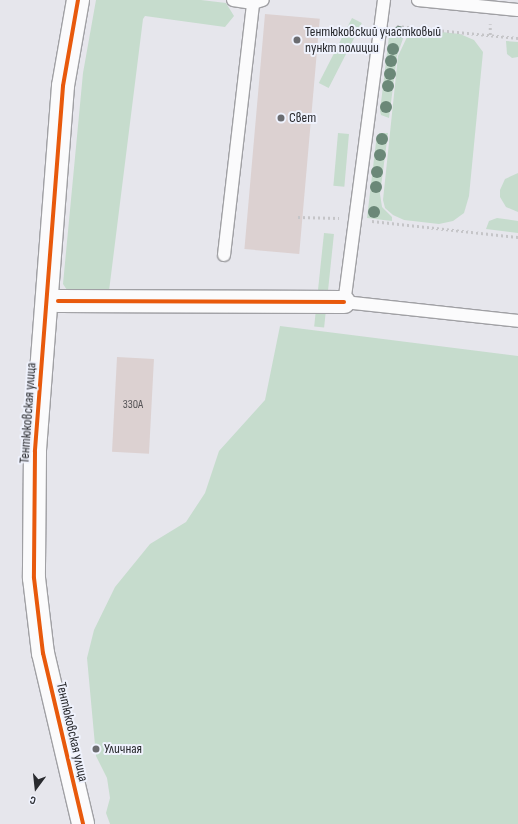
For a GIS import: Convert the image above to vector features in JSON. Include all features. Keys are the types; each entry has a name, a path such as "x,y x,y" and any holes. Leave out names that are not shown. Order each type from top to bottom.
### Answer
{"street":[{"name":"Тентюковская улица","path":"78,0 63,86 35,452 34,578 42,653 83,824"},
{"path":"58,301 344,302"}],"lane":[{"path":"224,255 258,1 233,0"},
{"path":"384,0 344,302 518,321"},
{"path":"418,0 518,10"}],"path":[{"path":"396,26 518,38"},
{"path":"298,216 355,219 518,237"}],"green space":[{"path":"96,0 201,0 226,3 234,16 225,27 145,16 143,19 108,299 69,293 63,284 83,73"},
{"path":"352,18 362,23 329,88 319,83"},
{"path":"390,28 406,30 397,56 389,118 381,115 380,111"},
{"path":"423,30 460,34 474,40 483,52 469,196 464,213 453,221 439,224 404,220 393,215 385,208 383,200 398,56 409,33"},
{"path":"506,41 518,42 518,57 512,58 507,54"},
{"path":"338,133 349,134 344,187 333,186"},
{"path":"379,133 388,133 380,194 382,207 392,217 392,221 367,218 376,142"},
{"path":"518,173 518,212 506,207 500,197 500,190 505,179"},
{"path":"497,218 518,221 518,233 486,229 489,221"},
{"path":"324,233 334,234 324,328 314,326"},
{"path":"280,326 518,356 518,824 110,824 106,813 110,798 107,778 96,756 87,658 94,630 115,587 150,544 186,522 205,493 219,451 265,400"}],"building":[{"name":"Свет","path":"265,14 320,19 299,254 244,249"},
{"path":"117,357 154,359 149,454 112,452"}],"cycle path":[{"path":"78,0 63,86 35,452 34,578 43,653 83,824"},
{"path":"58,301 344,302"}],"place":[{"name":"Тентюковский участковый пункт полиции","path":"297,40"},
{"name":"Свет","path":"281,118"},
{"name":"Уличная","path":"96,749"}]}
